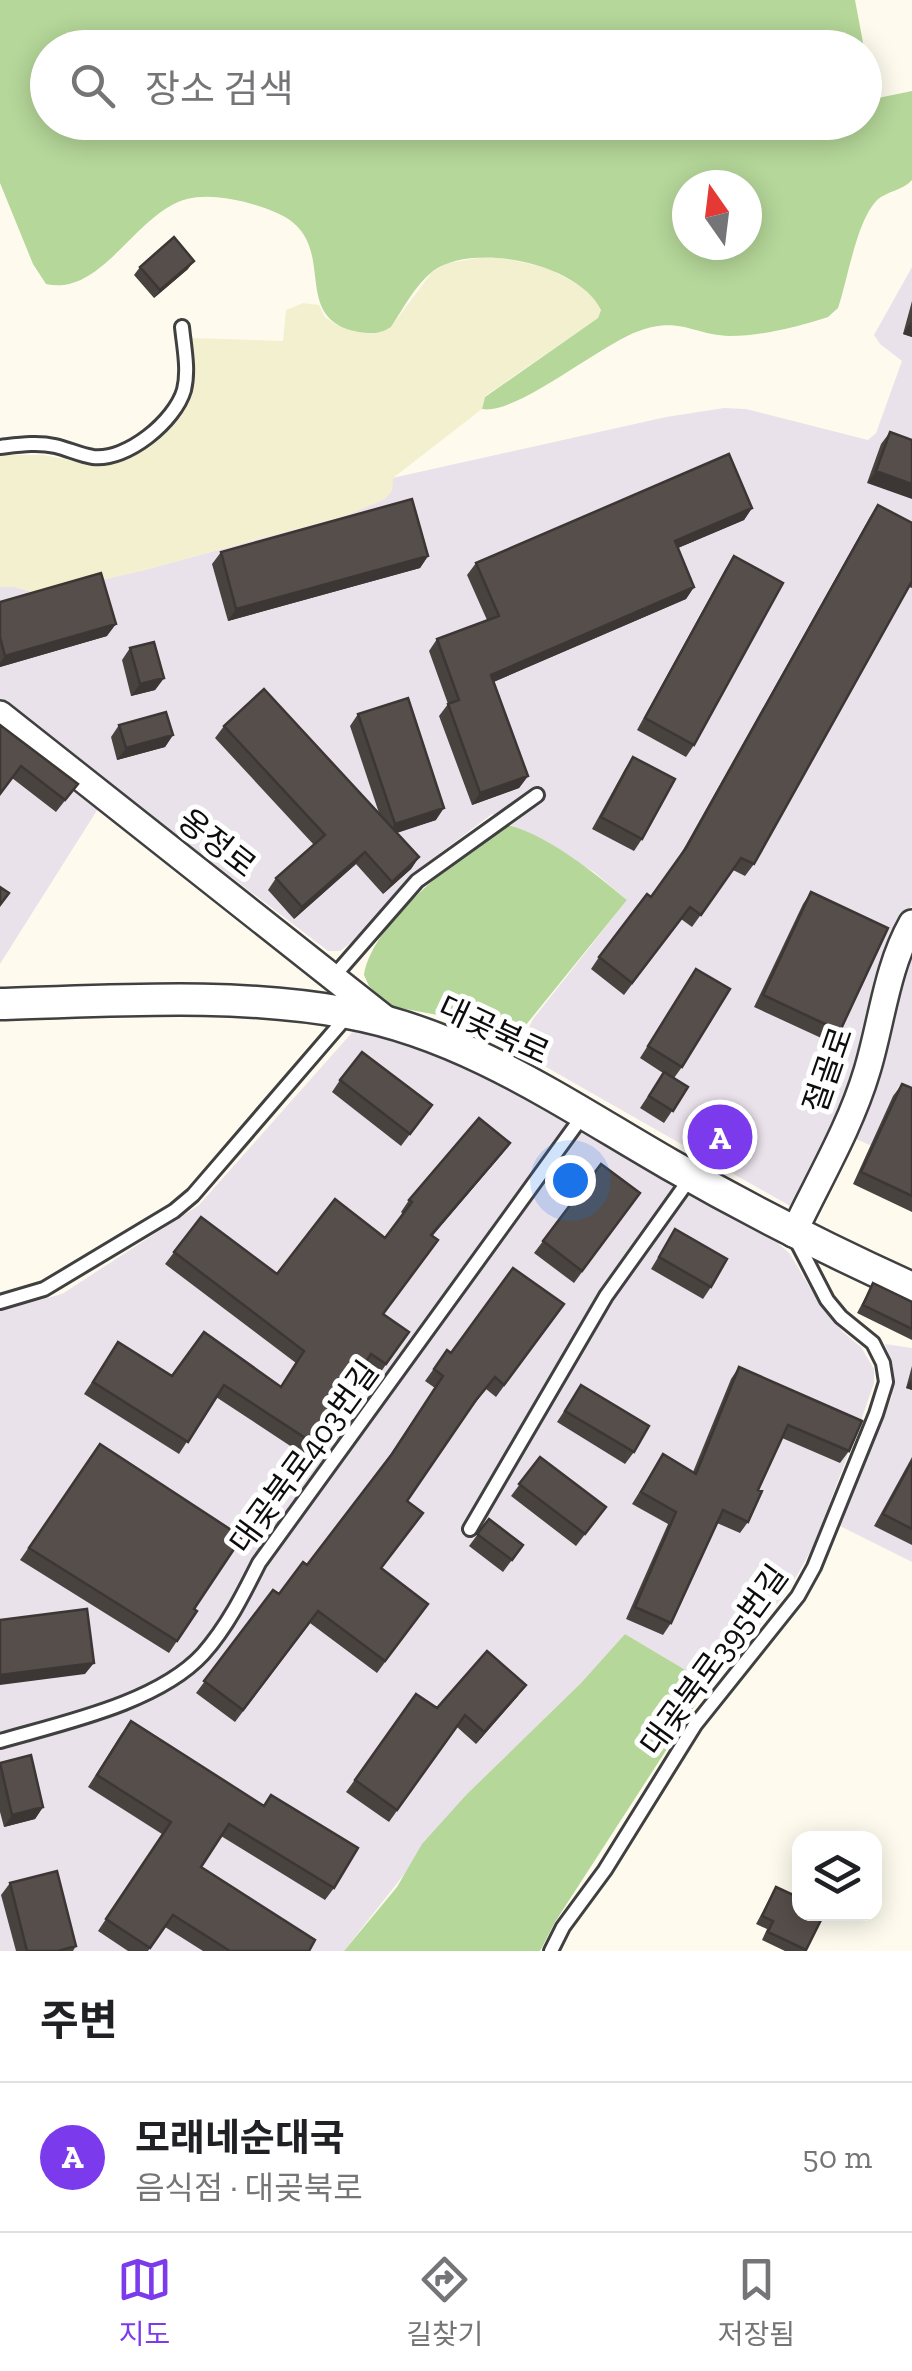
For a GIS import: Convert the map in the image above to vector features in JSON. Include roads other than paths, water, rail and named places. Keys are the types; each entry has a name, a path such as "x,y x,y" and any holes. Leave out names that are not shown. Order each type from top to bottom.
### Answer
{"street":[{"name":"옹정로","path":"0,714 393,1024"},
{"name":"절골로","path":"793,1234 855,1105 868,1069 884,995 912,923"},
{"name":"대곶북로","path":"0,1004 162,1000 278,1004 350,1013 393,1024 454,1045 523,1079 793,1234 902,1278"}],"lane":[{"path":"0,447 41,444 95,457 122,452 135,444 171,414 184,392 182,327"},
{"path":"335,976 417,881 537,794"},
{"path":"0,1302 44,1289 174,1211 350,1013"},
{"name":"대곶북로403번길","path":"0,1741 87,1716 137,1696 174,1679 202,1656 231,1617 259,1563 584,1114"},
{"path":"470,1528 606,1296 691,1177"},
{"name":"대곶북로395번길","path":"552,1951 563,1928 605,1870 695,1725 798,1596 814,1567 876,1414 886,1382 883,1363 873,1343 827,1300 793,1234"}],"place":[{"name":"모래네순대국","path":"720,1137"}]}
